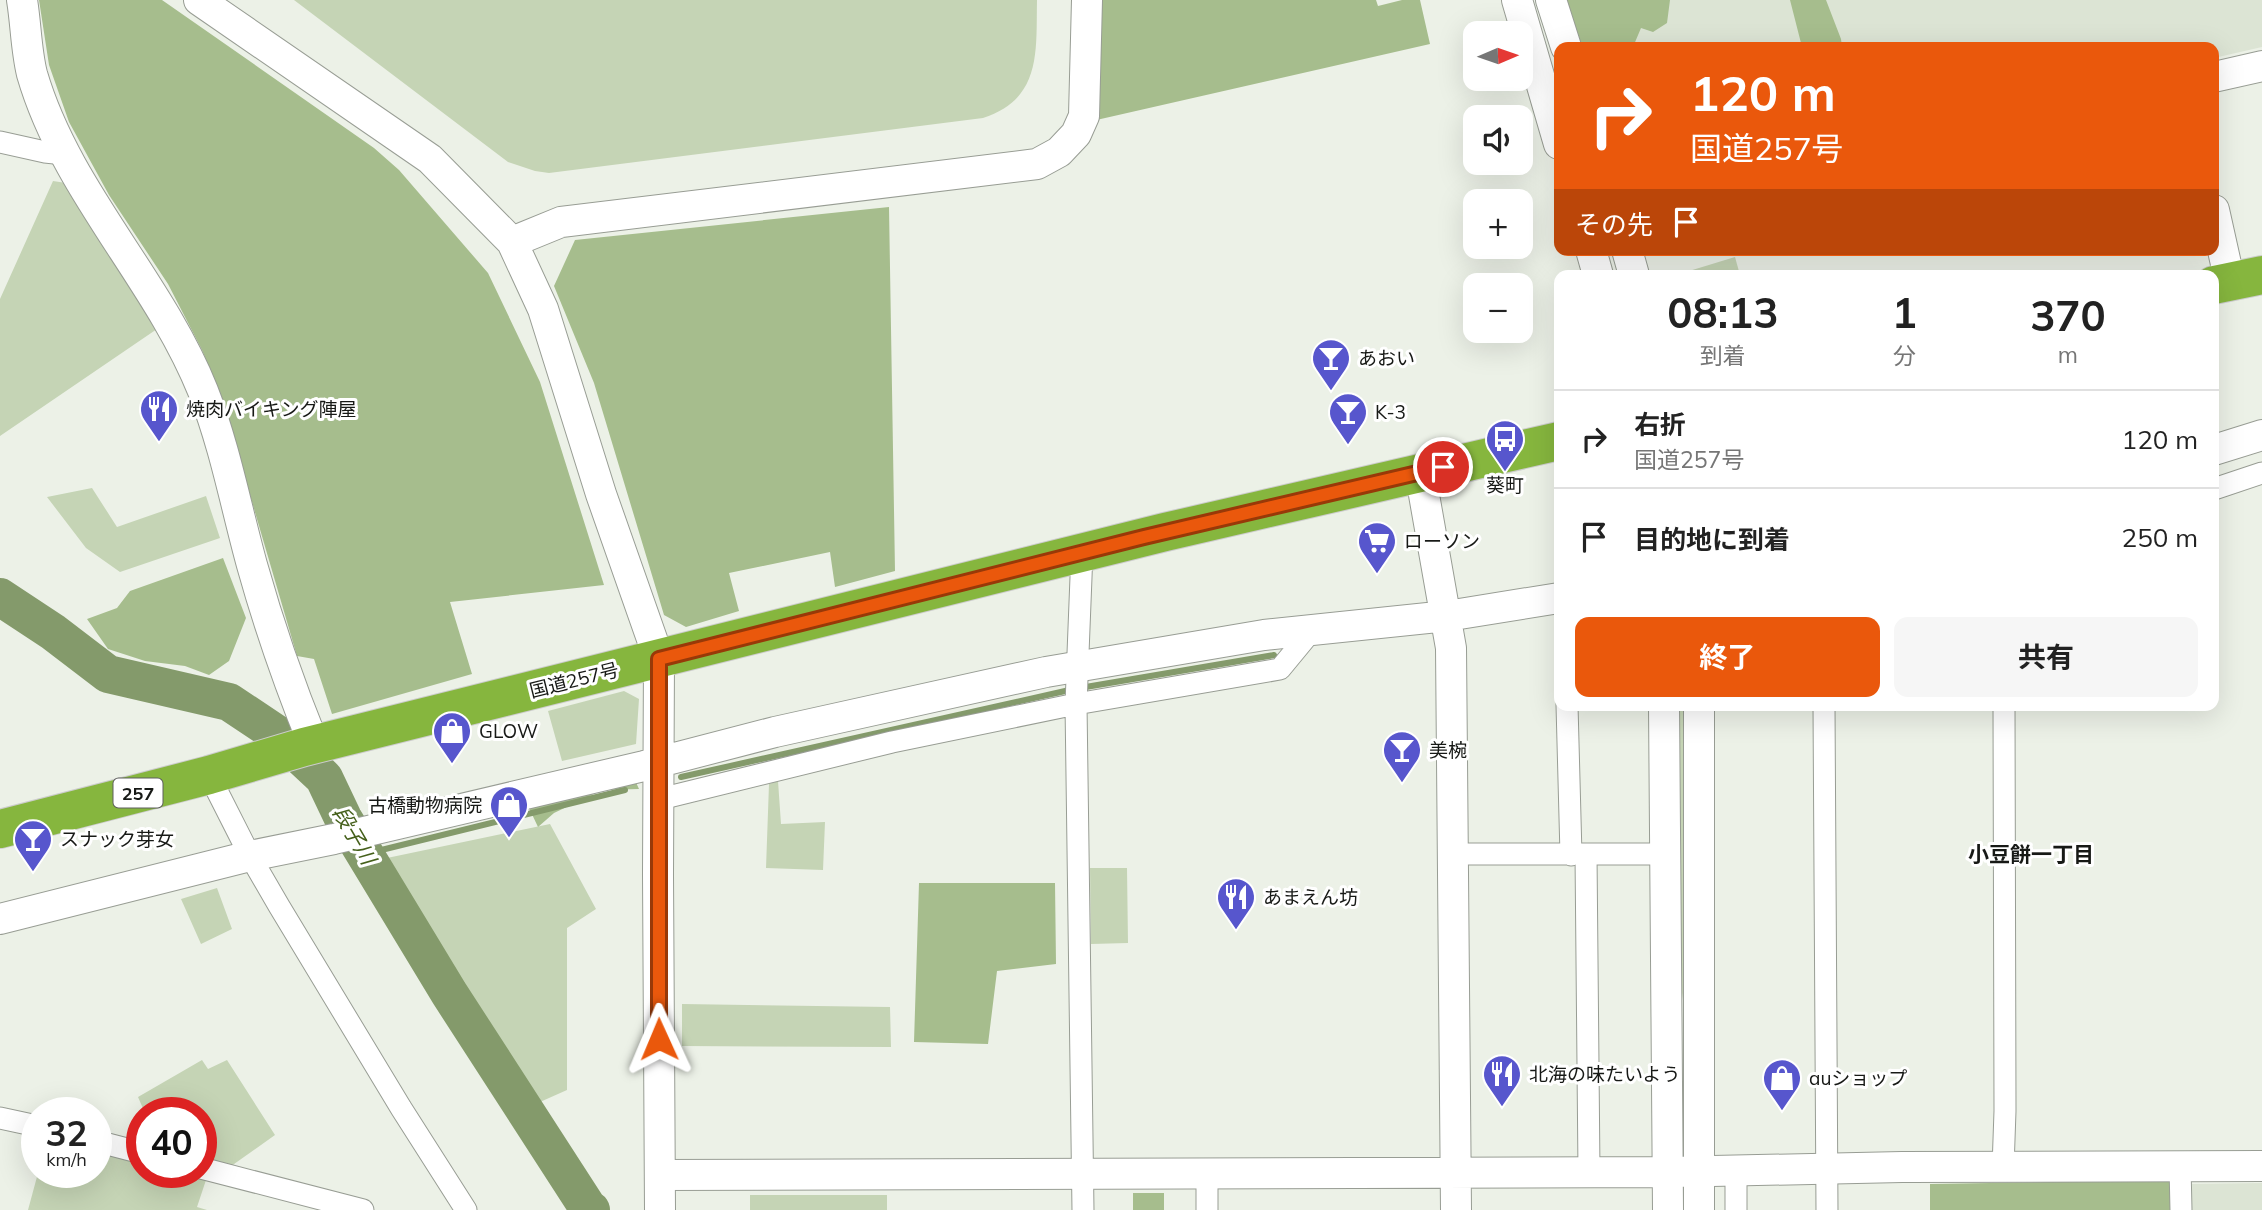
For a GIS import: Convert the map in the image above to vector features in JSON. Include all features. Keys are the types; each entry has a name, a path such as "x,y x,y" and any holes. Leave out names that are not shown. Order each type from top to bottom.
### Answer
{"highway":[{"name":"国道257号","path":"1,825 209,775 298,749 1082,552 1554,442"}],"street":[{"path":"22,0 28,58 33,77 64,154 175,330 203,393 225,459 270,629 298,749"},
{"path":"199,0 430,159 512,243 543,309 601,494 659,659 660,1210"},
{"path":"512,243 561,222 1037,164 1059,152 1076,134 1084,116 1087,0"},
{"path":"1517,0 1554,127"},
{"path":"1551,0 1564,42"},
{"path":"2219,76 2262,66"},
{"path":"0,142 64,154"},
{"path":"2219,222 2245,283"},
{"path":"2219,448 2262,435"},
{"path":"1420,472 1451,648 1456,1210"},
{"path":"2219,487 2262,473"},
{"path":"1082,552 1076,704 1083,1210"},
{"path":"0,919 250,856 334,839 775,732 1079,667 1313,629 1447,616 1554,599"},
{"path":"660,799 892,742 1076,704 1280,669 1313,629"},
{"path":"1567,711 1578,854 1589,1172"},
{"path":"1664,711 1668,1210"},
{"path":"1699,711 1699,1210"},
{"path":"1824,711 1827,1210"},
{"path":"2003,1168 2006,1111 2004,711"},
{"path":"209,775 250,856 401,1108 466,1210"},
{"path":"1454,854 1664,854"},
{"path":"0,1118 21,1123"},
{"path":"2180,1166 2181,1210"},
{"path":"660,1175 1667,1172 1826,1168 2262,1166"},
{"path":"1736,1170 1736,1210"},
{"path":"217,1172 362,1210"},
{"path":"1207,1172 1207,1210"}],"shaded area":[{"path":"1572,0 2262,0 2262,47 2219,57 2219,42 1585,42"},
{"path":"2262,1183 2262,1210 2192,1210 2192,1184"}],"green space":[{"path":"39,0 162,0 374,148 399,170 488,273 540,382 604,585 450,602 472,674 332,714 314,659 297,656 222,399 202,350 168,284 109,195 69,122 49,65"},
{"path":"294,0 1037,0 1035,55 1026,86 1016,99 1002,110 983,118 549,173 508,162"},
{"path":"1097,0 1376,0 1378,6 1402,0 1420,0 1430,44 1092,121"},
{"path":"1563,0 1670,0 1667,23 1653,32 1641,28 1635,42 1578,42"},
{"path":"1790,0 1826,0 1841,42 1801,42"},
{"path":"53,181 66,183 157,329 0,436 0,299"},
{"path":"889,207 895,571 835,587 830,552 729,573 739,611 686,627 664,615 594,383 554,286 575,240"},
{"path":"1735,257 1739,270 1692,270"},
{"path":"92,488 117,527 206,496 220,538 120,572 86,548 47,497"},
{"path":"223,558 246,618 229,661 209,675 185,666 145,661 108,649 87,619 117,608 130,591"},
{"path":"624,691 639,699 636,744 562,761 548,711"},
{"path":"1677,711 1690,711 1685,977 1679,1024"},
{"path":"629,767 639,789 602,790 554,813 538,827 521,791"},
{"path":"778,781 781,824 825,822 823,870 766,868 769,784"},
{"path":"550,824 596,909 567,928 567,1090 531,1106 387,858"},
{"path":"1090,868 1127,868 1128,943 1091,944"},
{"path":"919,883 1055,883 1056,964 997,971 988,1044 914,1042"},
{"path":"217,888 232,929 201,944 181,899"},
{"path":"682,1004 890,1007 891,1047 682,1046"},
{"path":"202,1060 208,1069 227,1060 275,1135 227,1169 217,1166 217,1097 138,1097"},
{"path":"112,1155 126,1159 126,1188 203,1188 197,1207 207,1210 28,1210 34,1188 112,1188"},
{"path":"2177,1180 2177,1210 1930,1210 1930,1184"},
{"path":"1133,1193 1164,1193 1164,1210 1133,1210"},
{"path":"750,1195 887,1195 887,1210 750,1210"}],"waterway":[{"name":"段子川","path":"0,597 53,632 108,674 229,702 277,734 324,778 343,818 449,993 591,1210"},
{"path":"681,777 1074,689 1274,655"},
{"path":"365,854 625,790"}],"place":[{"name":"あおい","path":"1331,392"},
{"name":"焼肉バイキング陣屋","path":"159,443"},
{"name":"K-3","path":"1348,446"},
{"name":"葵町","path":"1505,473"},
{"name":"ローソン","path":"1377,575"},
{"name":"GLOW","path":"452,765"},
{"name":"美椀","path":"1402,784"},
{"name":"古橋動物病院","path":"509,839"},
{"name":"スナック芽女","path":"33,873"},
{"name":"あまえん坊","path":"1236,931"},
{"name":"北海の味たいよう","path":"1502,1108"},
{"name":"auショップ","path":"1782,1112"}],"district":[{"name":"小豆餅一丁目","path":"2031,854"}],"route":[{"path":"659,1039 659,659 1144,537 1443,467"}]}
